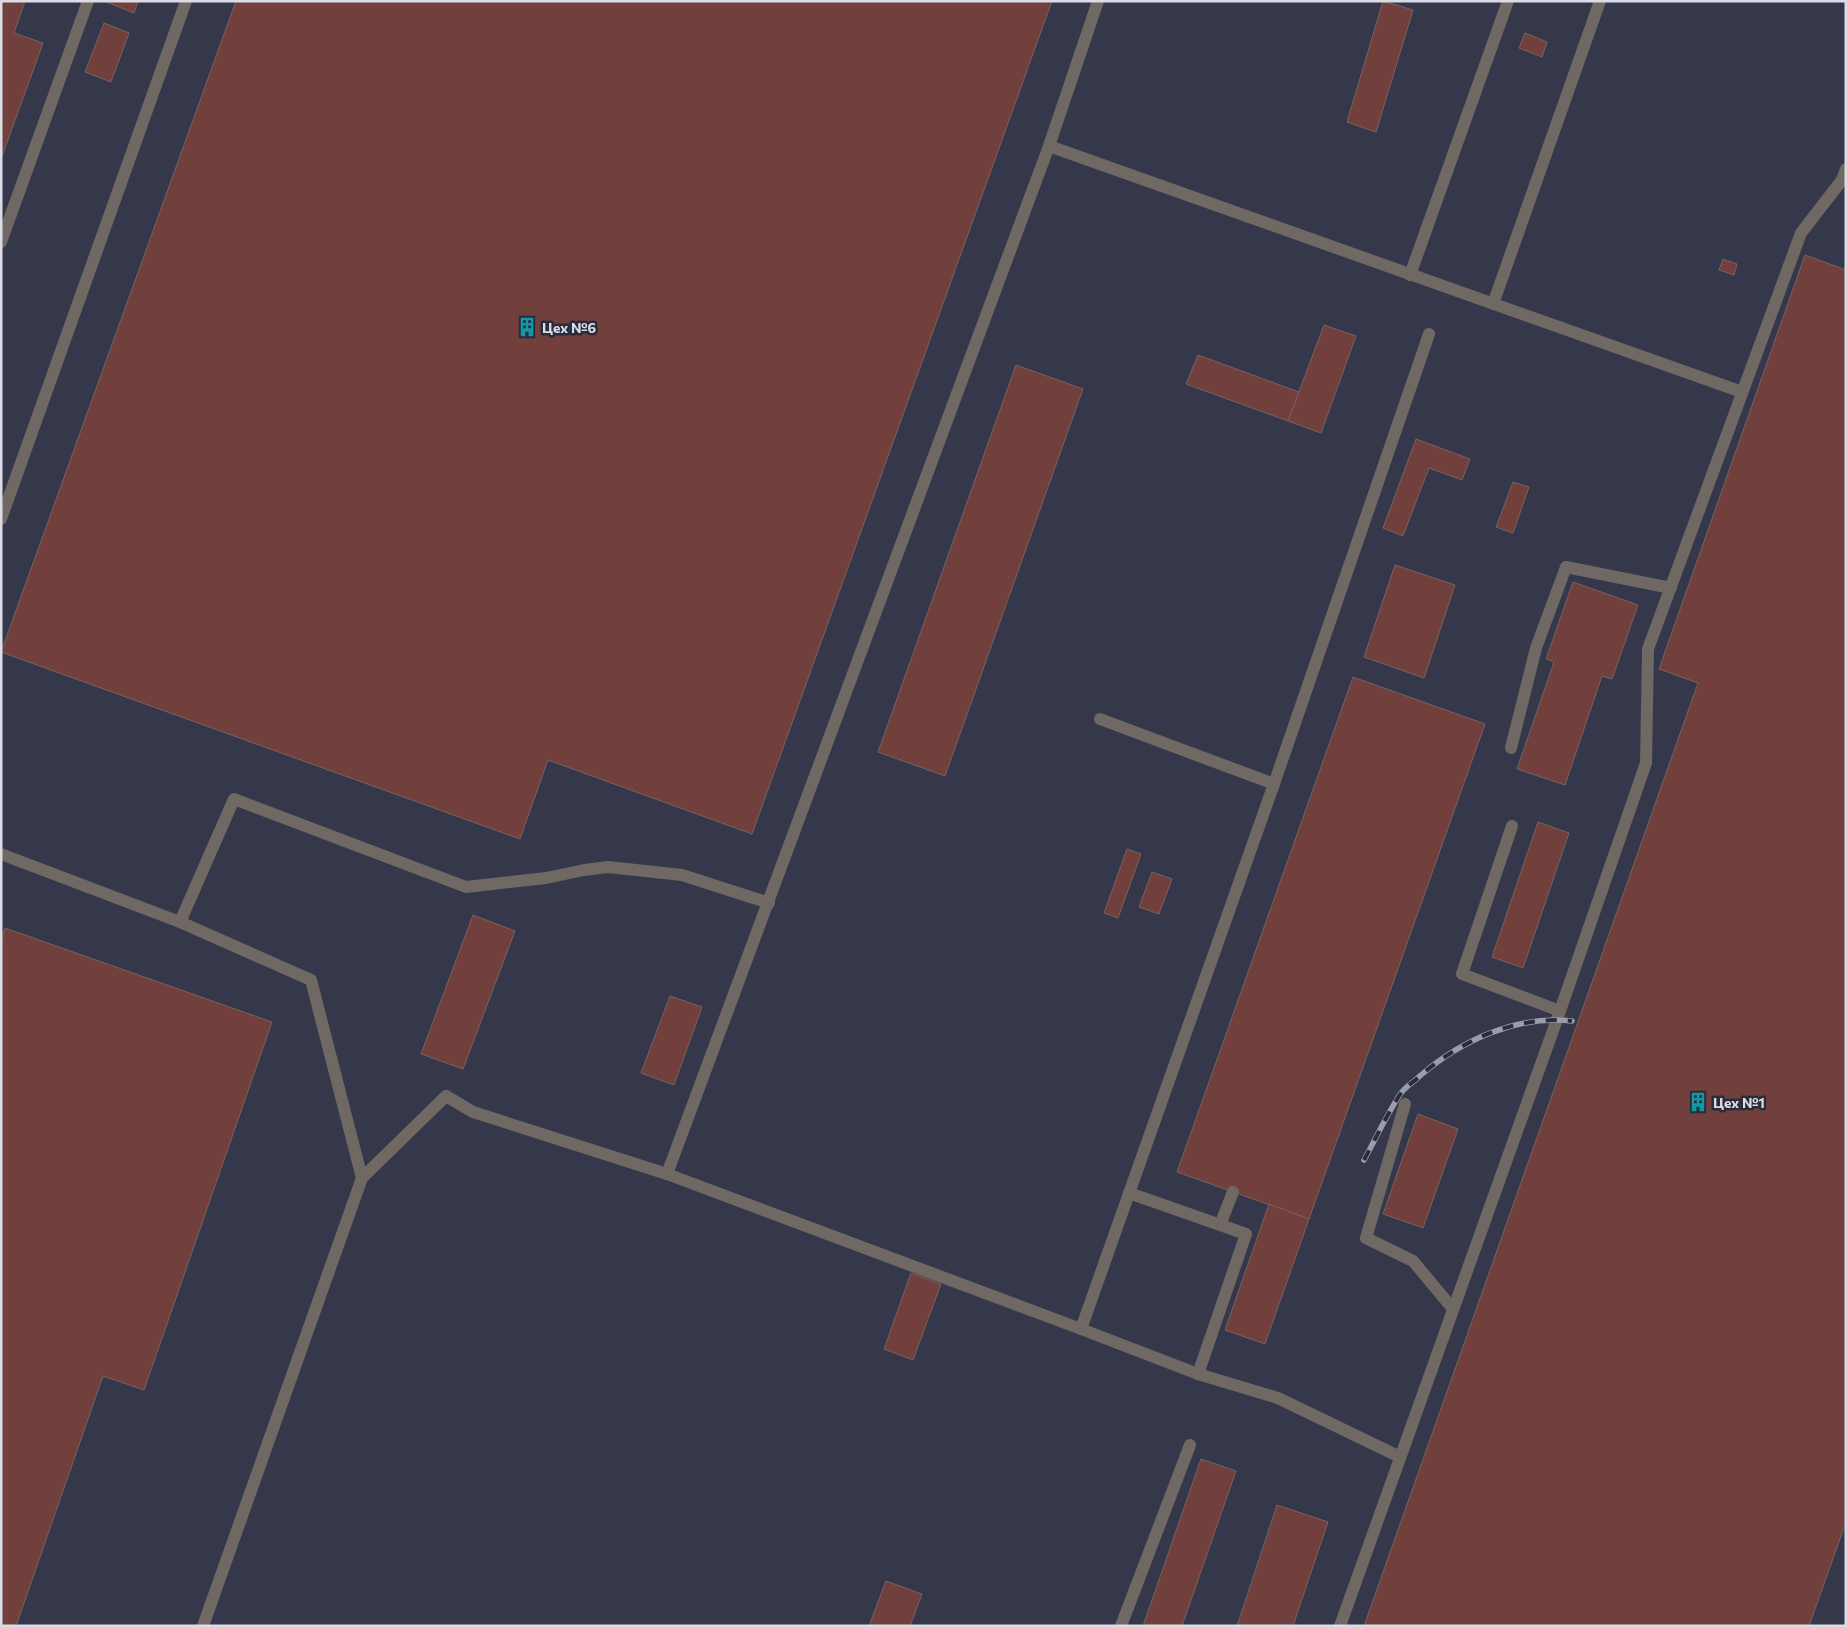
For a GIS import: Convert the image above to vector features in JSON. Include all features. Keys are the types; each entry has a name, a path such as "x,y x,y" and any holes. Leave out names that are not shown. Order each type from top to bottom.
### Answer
{"lane":[{"path":"1,242 88,1"},
{"path":"1,519 186,1"},
{"path":"667,1174 1049,146 1098,1"},
{"path":"1410,275 1508,1"},
{"path":"1493,304 1600,1"},
{"path":"1049,146 1742,392"},
{"path":"1340,1626 1560,1011 1646,763 1648,649 1801,233 1842,180 1846,169"},
{"path":"1081,1328 1274,784 1429,334"},
{"path":"1511,748 1536,648 1566,567 1671,588"},
{"path":"1100,719 1274,784"},
{"path":"180,922 234,799 466,887 546,878 608,867 682,875 769,903"},
{"path":"1512,826 1462,974 1560,1011"},
{"path":"1,854 43,868 180,922 311,980 362,1178"},
{"path":"202,1626 362,1178 446,1096 473,1112 667,1174 1081,1328 1198,1374 1278,1398 1400,1457"},
{"path":"1406,1104 1366,1238 1414,1261 1453,1309"},
{"path":"1220,1225 1233,1192"},
{"path":"1129,1193 1246,1234 1198,1374"},
{"path":"1121,1626 1190,1445"}],"shaded area":[{"path":"1,1 1846,1 1846,1626 1,1626"}],"building":[{"path":"1,1 25,1 14,33 43,43 1,159"},
{"path":"104,1 138,1 134,13"},
{"name":"Цех №6","path":"236,1 1052,1 752,834 548,760 520,839 1,652"},
{"path":"1383,1 1413,10 1376,132 1347,122"},
{"path":"104,23 129,33 111,82 85,72"},
{"path":"1525,33 1547,42 1542,57 1519,48"},
{"name":"Цех №1","path":"1805,255 1846,270 1846,1522 1809,1626 1364,1626 1698,683 1659,669"},
{"path":"1723,259 1737,264 1734,275 1719,270"},
{"path":"1324,325 1356,336 1321,433 1288,421"},
{"path":"1198,355 1299,392 1288,421 1186,384"},
{"path":"1016,365 1083,389 945,776 878,752"},
{"path":"1416,439 1470,459 1462,480 1429,468 1403,536 1383,528"},
{"path":"1513,482 1529,487 1513,533 1496,527"},
{"path":"1395,565 1455,585 1424,678 1364,657"},
{"path":"1573,582 1638,605 1612,679 1602,676 1565,785 1517,769 1554,662 1546,659"},
{"path":"1353,677 1485,724 1309,1219 1177,1172"},
{"path":"1538,822 1569,833 1523,968 1492,957"},
{"path":"1127,849 1141,854 1118,918 1104,913"},
{"path":"1152,872 1172,879 1159,914 1139,907"},
{"path":"473,915 515,931 463,1069 421,1054"},
{"path":"5,928 272,1022 144,1390 103,1376 16,1626 1,1626 1,940"},
{"path":"670,996 702,1007 674,1085 641,1073"},
{"path":"1418,1114 1458,1129 1423,1228 1383,1214"},
{"path":"1269,1204 1309,1219 1265,1344 1225,1330"},
{"path":"911,1273 941,1284 913,1360 884,1349"},
{"path":"1201,1459 1236,1471 1182,1626 1143,1626"},
{"path":"1277,1505 1328,1522 1293,1626 1237,1626"},
{"path":"886,1581 922,1594 910,1626 869,1626"}],"railway":[{"path":"1364,1160 1401,1093 1437,1062 1472,1041 1511,1026 1551,1020 1572,1021"}],"place":[{"name":"Цех №6","path":"527,327"},
{"name":"Цех №1","path":"1698,1102"}]}
